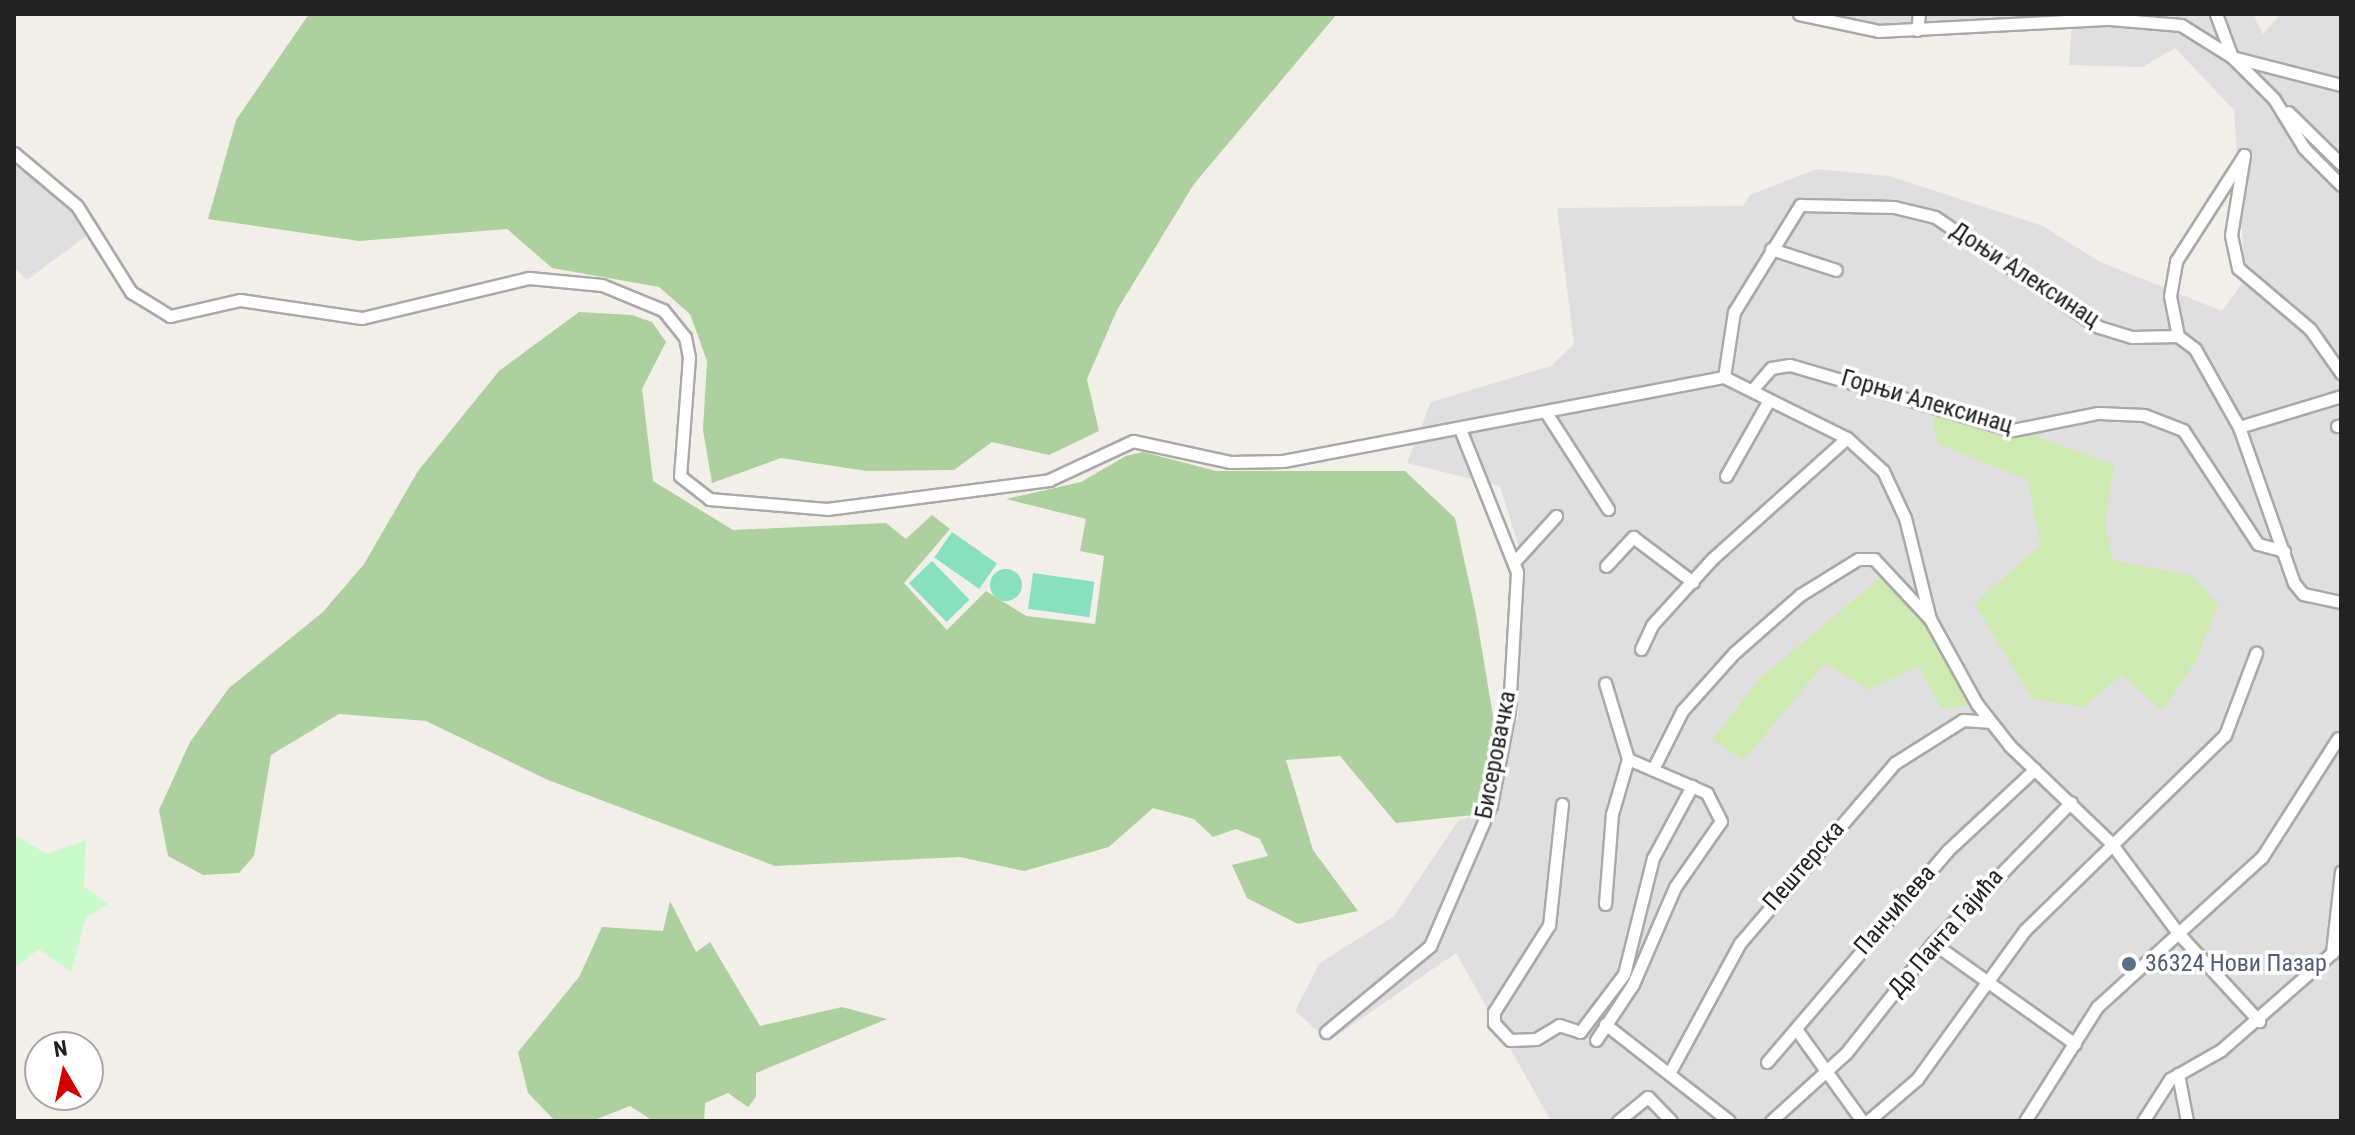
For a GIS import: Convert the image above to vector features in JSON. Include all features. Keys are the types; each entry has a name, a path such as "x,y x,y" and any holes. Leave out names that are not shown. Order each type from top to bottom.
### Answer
{"street":[{"path":"1799,14 1878,31 2161,21 2181,25 2232,57 2341,164"},
{"path":"1917,30 1919,14"},
{"path":"2216,14 2232,57"},
{"path":"2232,57 2341,85"},
{"path":"2274,99 2304,148 2341,185"},
{"path":"14,153 77,206 131,292 170,316 240,300 362,318 529,278 602,285 663,310 685,337 689,357 680,476 709,499 827,509 1049,480 1133,441 1230,462 1360,451 1426,435 1547,414 1724,377 1847,438 1896,493 1930,619"},
{"path":"2341,373 2310,329 2238,268 2231,235 2248,162 2240,156 2170,279 2178,336 2195,349 2239,427 2303,594 2341,602"},
{"name":"Доњи Алексинац","path":"1771,249 1800,205 1811,203 1935,217 2099,327 2132,337 2178,336"},
{"path":"1724,377 1734,312 1771,249 1836,270"},
{"name":"Горњи Алексинац","path":"1752,390 1771,368 1790,365 2013,430 2098,413 2156,418 2196,443 2258,544 2284,551"},
{"path":"2239,427 2341,396"},
{"path":"1726,476 1769,400"},
{"path":"1547,414 1608,509"},
{"name":"Бисеровачка","path":"1326,1032 1430,946 1452,908 1491,805 1509,711 1515,561 1460,429"},
{"path":"1641,649 1652,625 1693,582 1847,438"},
{"path":"1515,561 1556,516"},
{"path":"1606,566 1633,537 1693,582"},
{"path":"1654,767 1682,711 1734,653 1800,595 1858,559 1874,559 1930,619 1989,722 2111,843 2178,933 2259,1021"},
{"path":"1796,1029 1865,1121 1917,1079 1984,982 2111,843 2225,735 2256,653"},
{"path":"1605,683 1628,759 1614,800 1605,904"},
{"name":"Пештерска","path":"1671,1070 1740,943 1895,763 1963,720 1989,722"},
{"path":"2025,1121 2097,1007 2262,857 2338,738"},
{"path":"1596,1040 1638,974 1675,887 1721,821 1714,802 1692,786 1654,767 1628,759"},
{"name":"Панчићева","path":"1767,1062 1937,862 2035,769"},
{"path":"1562,804 1549,925 1494,1012 1494,1023 1510,1040 1536,1039 1559,1025 1580,1032 1624,974 1653,858 1692,786"},
{"name":"Др Панта Гајића","path":"1771,1121 1827,1071 1933,943 2071,802"},
{"path":"2143,1121 2178,1074 2259,1021 2336,949 2341,871"},
{"path":"1933,943 2075,1044"},
{"path":"1605,1024 1671,1070 1729,1121"},
{"path":"2178,1074 2187,1121"},
{"path":"1618,1121 1648,1097 1671,1121"}],"shaded area":[{"path":"1844,14 2253,14 2263,34 2281,14 2341,14 2341,1121 1551,1121 1456,953 1329,1041 1295,1011 1320,963 1394,916 1458,821 1474,815 1518,717 1520,551 1500,486 1407,463 1431,402 1551,366 1574,344 1557,208 1743,206 1750,195 1817,169 1889,176 2043,226 2100,262 2222,311 2245,279 2234,110 2175,48 2143,67 2069,65 2072,23 1844,26"},
{"path":"14,154 94,230 27,280 14,267"}],"green space":[{"path":"309,14 1337,14 1194,184 1117,310 1087,379 1099,431 1049,455 992,442 954,470 867,471 781,458 712,483 703,430 707,361 690,314 659,287 552,268 507,229 359,241 208,219 236,120"},
{"path":"579,312 632,315 652,322 666,342 642,389 653,481 733,530 886,523 906,539 932,515 950,529 904,583 947,630 986,591 1026,616 1095,624 1104,556 1080,551 1086,519 1006,499 1081,482 1126,456 1143,452 1216,471 1405,471 1455,518 1476,614 1500,758 1474,815 1396,823 1340,756 1286,760 1313,850 1358,911 1298,924 1247,898 1232,865 1268,856 1260,839 1236,829 1213,837 1194,819 1153,808 1109,847 1024,871 960,857 775,866 548,780 426,721 339,714 271,755 254,856 239,873 203,875 168,856 159,810 190,742 229,688 323,612 364,564 418,471 499,371"},
{"path":"1932,409 1995,435 2033,435 2114,465 2105,523 2113,560 2194,576 2218,605 2196,661 2162,711 2122,675 2084,707 2033,699 1974,604 2040,545 2028,480 1937,444"},
{"path":"952,532 997,564 979,589 934,557"},
{"path":"932,561 970,600 946,622 909,583"},
{"path":"1006,569 1017,574 1022,585 1017,596 1006,601 995,596 990,585 995,574"},
{"path":"1033,573 1094,582 1089,617 1028,609"},
{"path":"1884,575 1930,619 1977,704 1941,709 1919,666 1868,690 1825,663 1744,760 1712,740 1761,677"},
{"path":"14,835 47,854 86,840 84,887 108,904 86,918 71,972 39,949 14,968"},
{"path":"670,901 696,952 710,942 760,1026 842,1007 887,1019 756,1073 756,1097 748,1107 728,1093 705,1103 704,1121 653,1121 630,1106 592,1121 555,1121 528,1093 518,1052 579,977 602,927 663,931"}],"place":[{"name":"36324 Нови Пазар","path":"2129,964"}]}
